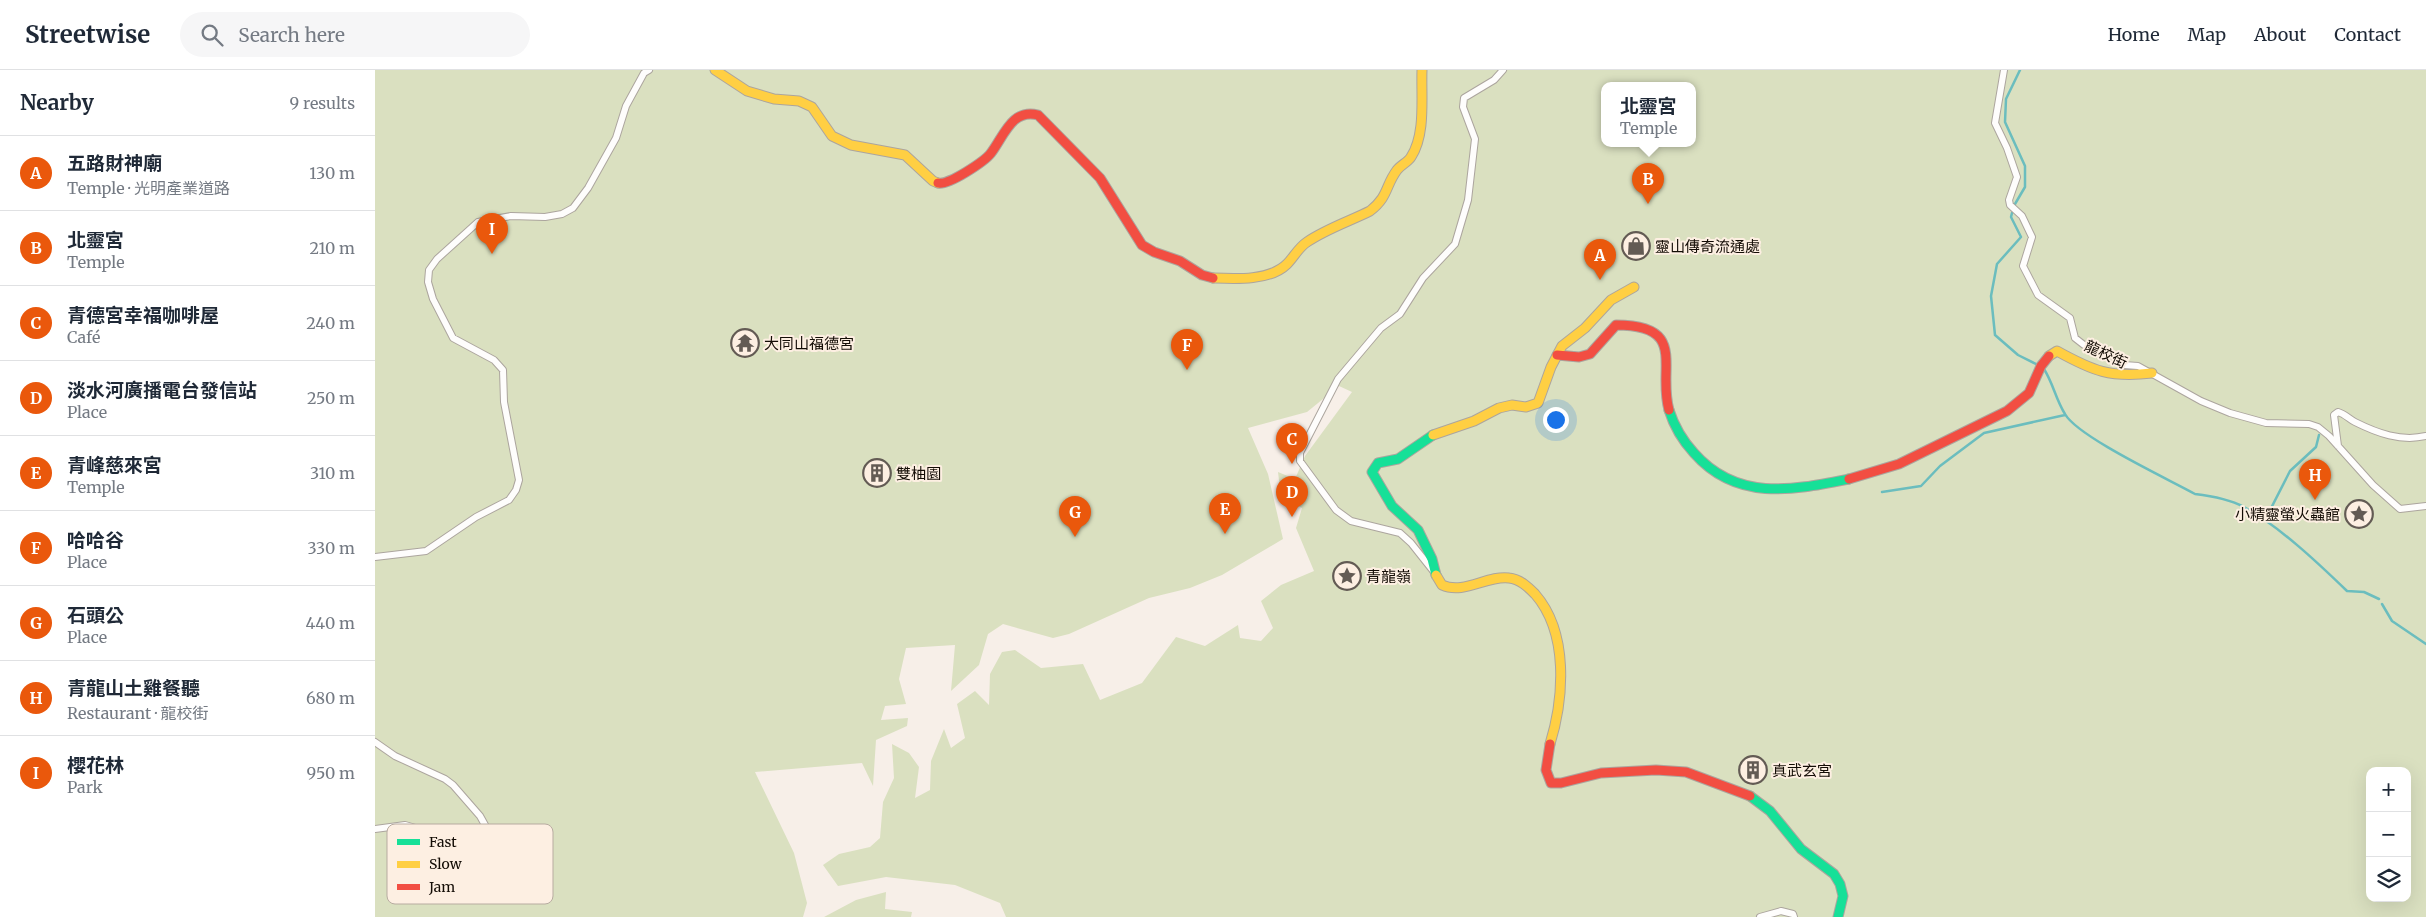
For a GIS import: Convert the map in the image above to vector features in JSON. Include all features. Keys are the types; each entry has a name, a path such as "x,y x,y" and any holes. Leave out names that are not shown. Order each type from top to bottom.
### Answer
{"street":[{"path":"375,557 426,551 476,517 509,500 516,490 519,480 503,402 503,370 494,360 453,338 433,299 427,282 429,270 437,259 477,222 511,216 545,217 562,214 573,208 588,188 616,138 626,106 644,73 649,70"},
{"path":"715,70 753,93 774,100 799,101 812,107 833,136 851,145 905,156 933,181 942,184 953,180 990,155 1011,122 1030,114 1038,115 1100,178 1142,244 1153,252 1214,278 1265,276 1275,273 1308,241 1370,211 1379,204 1387,193 1397,170 1410,159 1415,148 1420,128 1422,70"},
{"path":"1503,70 1494,80 1464,98 1463,107 1475,139 1468,200 1455,244 1423,278 1400,314 1381,328 1338,379 1301,454 1300,461 1336,510 1351,521 1400,534 1411,543 1447,588 1509,578 1521,582 1541,601 1552,621 1558,656 1556,724 1546,773 1551,783 1561,783 1601,773 1656,770 1686,772 1748,794 1770,812 1801,849 1834,874 1840,884 1843,896 1838,917"},
{"name":"龍校街","path":"2004,70 1995,123 2007,148 2017,177 2009,200 2010,205 2022,216 2032,237 2023,266 2038,295 2070,318 2075,338 2084,345 2110,354 2124,365 2138,366 2201,401 2231,413 2266,423 2309,424 2318,427 2339,447 2373,486 2401,509 2426,506"},
{"path":"1435,572 1425,542 1413,524 1393,506 1372,472 1374,468 1378,464 1399,459 1429,436 1474,420 1499,408 1512,405 1534,406 1541,396 1557,354 1562,346 1585,328 1611,300 1634,287"},
{"path":"1557,354 1591,355 1595,352 1603,336 1616,325 1641,326 1655,334 1663,344 1667,355 1666,395 1669,407 1674,423 1688,446 1719,476 1735,484 1752,488 1778,490 1882,471 1983,422 2024,399 2033,388 2043,362 2049,354 2057,351 2089,368 2127,376 2152,373"},
{"path":"2339,447 2334,420 2338,412 2353,421 2396,437 2413,439 2426,436"},
{"path":"375,742 395,756 445,779 453,785 486,824"},
{"path":"1760,917 1781,912 1793,914 1794,917"}],"green space":[{"path":"375,70 2426,70 2426,917 1006,917 1000,903 955,885 886,877 838,886 823,865 839,854 870,847 880,838 883,802 894,778 892,744 909,753 919,767 915,798 930,790 931,761 944,729 951,748 965,738 957,704 975,691 989,705 990,674 1002,652 1015,650 1041,668 1083,664 1100,700 1142,683 1176,637 1205,646 1238,625 1240,638 1261,641 1273,628 1261,601 1281,585 1314,571 1296,528 1302,508 1281,497 1278,472 1295,479 1305,456 1352,392 1339,386 1307,412 1248,428 1268,474 1283,539 1222,575 1190,588 1149,598 1069,634 1053,638 1003,624 988,634 979,665 951,691 955,645 906,648 899,679 906,704 885,706 881,720 908,718 907,726 876,740 873,786 862,763 755,772 794,853 807,903 803,917 375,917"},
{"path":"886,892 885,909 912,912 911,917 824,917 856,900"}],"waterway":[{"path":"2015,204 2025,187 2025,166 2005,122 2006,99 2020,70"},
{"path":"2012,213 2011,217 2021,237 1997,264 1991,296 1995,335 2018,355 2038,365"},
{"path":"2044,369 2065,414 2087,434 2125,457 2195,494 2220,498 2244,507 2285,535 2347,591 2364,592 2379,599"},
{"path":"1882,492 1921,486 1940,466 1984,433 2065,415"},
{"path":"2265,520 2290,471 2316,447 2319,435"},
{"path":"2382,604 2392,621 2426,644"}],"traffic: fast":[{"path":"1669,410 1676,427 1694,453 1711,469 1728,479 1747,486 1787,489 1849,479"},
{"path":"1433,435 1398,459 1378,463 1372,472 1392,506 1418,530 1432,559 1436,575"},
{"path":"1750,796 1770,811 1801,849 1834,874 1840,884 1843,896 1838,917"}],"traffic: slow":[{"path":"715,70 747,91 774,99 799,101 812,107 832,136 851,145 905,155 933,181 938,183"},
{"path":"1213,278 1252,278 1271,274 1287,264 1301,247 1314,237 1370,211 1376,206 1384,196 1397,170 1410,159 1416,148 1422,115 1422,70"},
{"path":"1433,435 1474,421 1499,408 1512,405 1526,407 1538,403 1551,367 1562,346 1585,328 1611,300 1634,287"},
{"path":"2049,356 2057,351 2081,364 2113,374 2152,373"},
{"path":"1436,575 1442,585 1459,588 1492,579 1513,579 1530,589 1546,610 1554,627 1561,666 1558,707 1550,744"}],"traffic: jam":[{"path":"938,183 950,181 958,177 987,157 1015,119 1029,114 1038,115 1100,178 1142,245 1154,252 1180,261 1202,275 1213,278"},
{"path":"1557,355 1579,357 1590,354 1616,325 1639,327 1653,332 1662,341 1665,352 1666,394 1669,410"},
{"path":"1849,479 1899,464 2007,411 2029,393 2041,366 2049,356"},
{"path":"1550,744 1546,770 1551,783 1561,783 1601,773 1656,770 1686,772 1750,796"}],"place":[{"name":"北靈宮","path":"1648,204"},
{"name":"靈山傳奇流通處","path":"1636,246"},
{"name":"櫻花林","path":"492,254"},
{"name":"五路財神廟","path":"1600,280"},
{"name":"大同山福德宮","path":"745,343"},
{"name":"哈哈谷","path":"1187,370"},
{"name":"青德宮幸福咖啡屋","path":"1292,464"},
{"name":"雙柚園","path":"877,473"},
{"name":"青龍山土雞餐聽","path":"2315,500"},
{"name":"小精靈螢火蟲館","path":"2359,514"},
{"name":"淡水河廣播電台發信站","path":"1292,517"},
{"name":"青峰慈來宮","path":"1225,534"},
{"name":"石頭公","path":"1075,537"},
{"name":"青龍嶺","path":"1347,576"},
{"name":"真武玄宮","path":"1753,770"}]}
